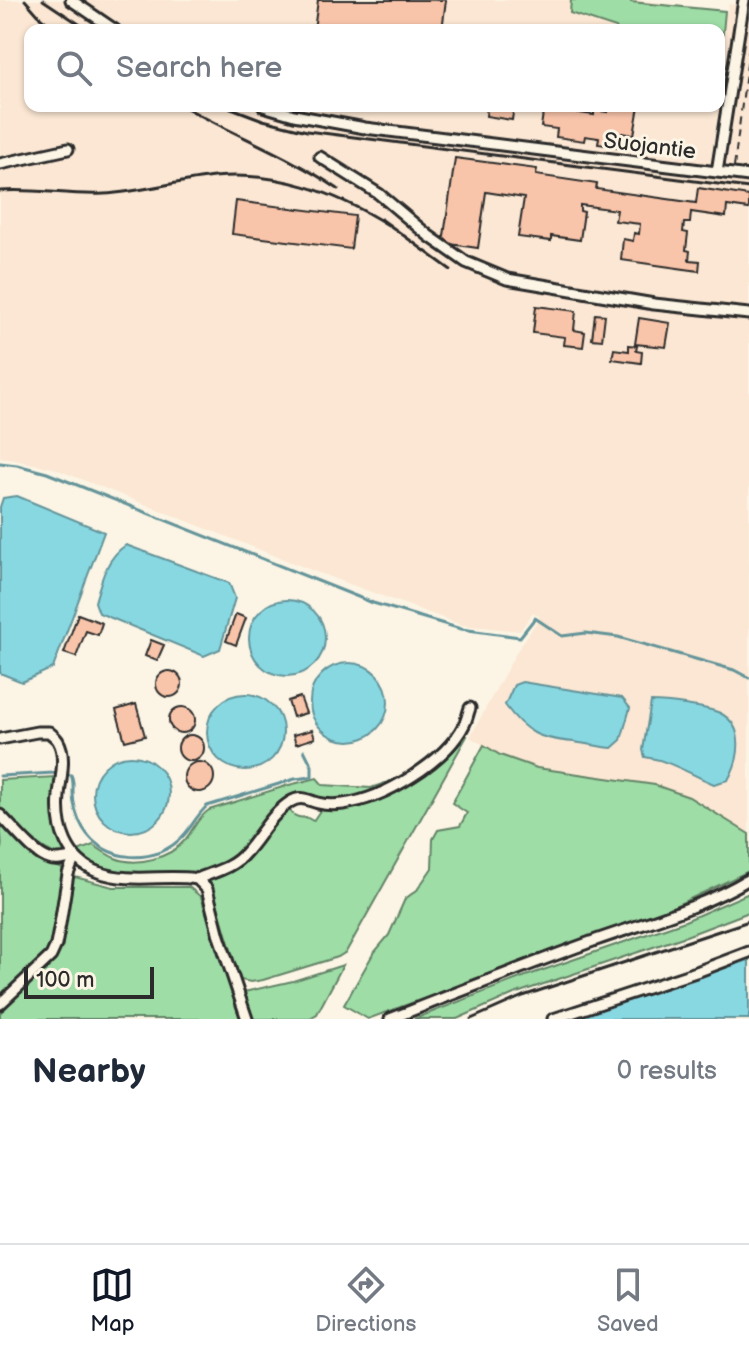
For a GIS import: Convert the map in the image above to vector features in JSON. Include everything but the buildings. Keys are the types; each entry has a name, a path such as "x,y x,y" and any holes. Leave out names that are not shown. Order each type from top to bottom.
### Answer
{"lane":[{"path":"71,0 106,24"},
{"path":"717,172 745,6"},
{"name":"Suojantie","path":"284,112 365,128 749,176"},
{"path":"0,164 68,149"},
{"path":"320,157 379,194 466,262 507,279 654,304 749,314"},
{"path":"0,739 49,732 58,741 62,754 58,801 62,834 75,857 98,872 124,878 197,879 238,860 290,802 301,797 316,803 344,804 372,796 416,774 452,742 470,708"},
{"path":"0,815 14,832 47,859 61,861 75,857"},
{"path":"0,1004 51,956 68,874 75,857"},
{"path":"197,879 207,889 247,1019"},
{"path":"390,1019 678,911 749,879"},
{"path":"553,1019 749,952"}],"path":[{"path":"734,174 749,49"}],"shaded area":[{"path":"0,0 636,0 727,11 729,4 739,5 740,0 749,0 749,834 689,797 655,785 537,768 500,755 470,737 517,651 540,617 533,612 520,631 462,625 316,572 53,468 0,457"}],"green space":[{"path":"571,0 630,0 725,11 724,24 604,24 570,13"},
{"path":"461,734 467,736 346,952 263,980 240,980 208,880 242,862 288,808 296,816 313,821 321,809 400,787"},
{"path":"484,745 500,755 537,768 655,785 689,797 749,834 749,871 675,906 368,1019 344,1005 373,954 389,935 405,899 417,890 432,868 433,839 438,830 460,826 467,813 452,803"},
{"path":"405,776 350,799 330,801 304,795 292,796 236,860 201,875 120,874 86,862 75,852 93,845 124,861 153,859 179,846 209,810 317,778 323,785 371,788"},
{"path":"55,777 56,828 66,855 40,845 0,808 0,780"},
{"path":"0,822 44,863 61,868 64,872 54,937 45,955 0,1001 2,843"},
{"path":"71,876 113,887 189,887 201,897 240,1019 0,1019 0,1013 57,955 65,926"},
{"path":"749,893 749,912 686,936 514,994 457,1019 414,1019 523,977 685,921"},
{"path":"343,965 317,1014 308,1019 253,1019 244,992"}],"water":[{"path":"17,496 104,532 53,668 22,682 0,673 0,507 3,498"},
{"path":"126,545 229,583 235,598 220,649 204,656 99,613 95,602 102,578 114,556"},
{"path":"287,600 302,603 314,611 322,623 325,638 322,653 314,665 302,673 287,676 272,673 260,665 252,653 249,638 252,623 260,611 272,603"},
{"path":"349,663 364,666 381,680 388,702 385,717 371,734 349,741 334,738 317,724 310,702 313,687 327,670"},
{"path":"522,682 622,698 630,708 621,740 612,748 543,737 527,729 505,705 514,685"},
{"path":"238,694 252,694 266,700 277,711 283,732 280,747 272,759 252,770 238,770 224,764 213,753 207,739 207,725 213,711 224,700"},
{"path":"651,702 706,709 728,719 737,734 738,753 728,780 714,784 645,757 643,750"},
{"path":"124,756 138,756 152,762 163,773 169,794 166,809 158,821 138,832 124,832 110,826 99,815 93,801 93,787 99,773 110,762"},
{"path":"749,960 749,1019 571,1019"}],"waterway":[{"path":"0,463 47,473 373,603 461,629 520,637 535,618 562,636 586,633 618,637 734,670 749,678"},
{"path":"0,776 71,775 77,815 92,840 117,854 146,856 173,845 207,806 295,779 312,777 312,766 304,750"}],"railway":[{"path":"25,0 49,24"},
{"path":"43,0 79,24"},
{"path":"195,112 301,166 338,189"},
{"path":"242,112 307,131 749,188"},
{"path":"0,191 104,194 214,177 261,177 327,194 388,225"},
{"path":"381,219 451,270"},
{"path":"471,1019 523,996 749,921"}]}
